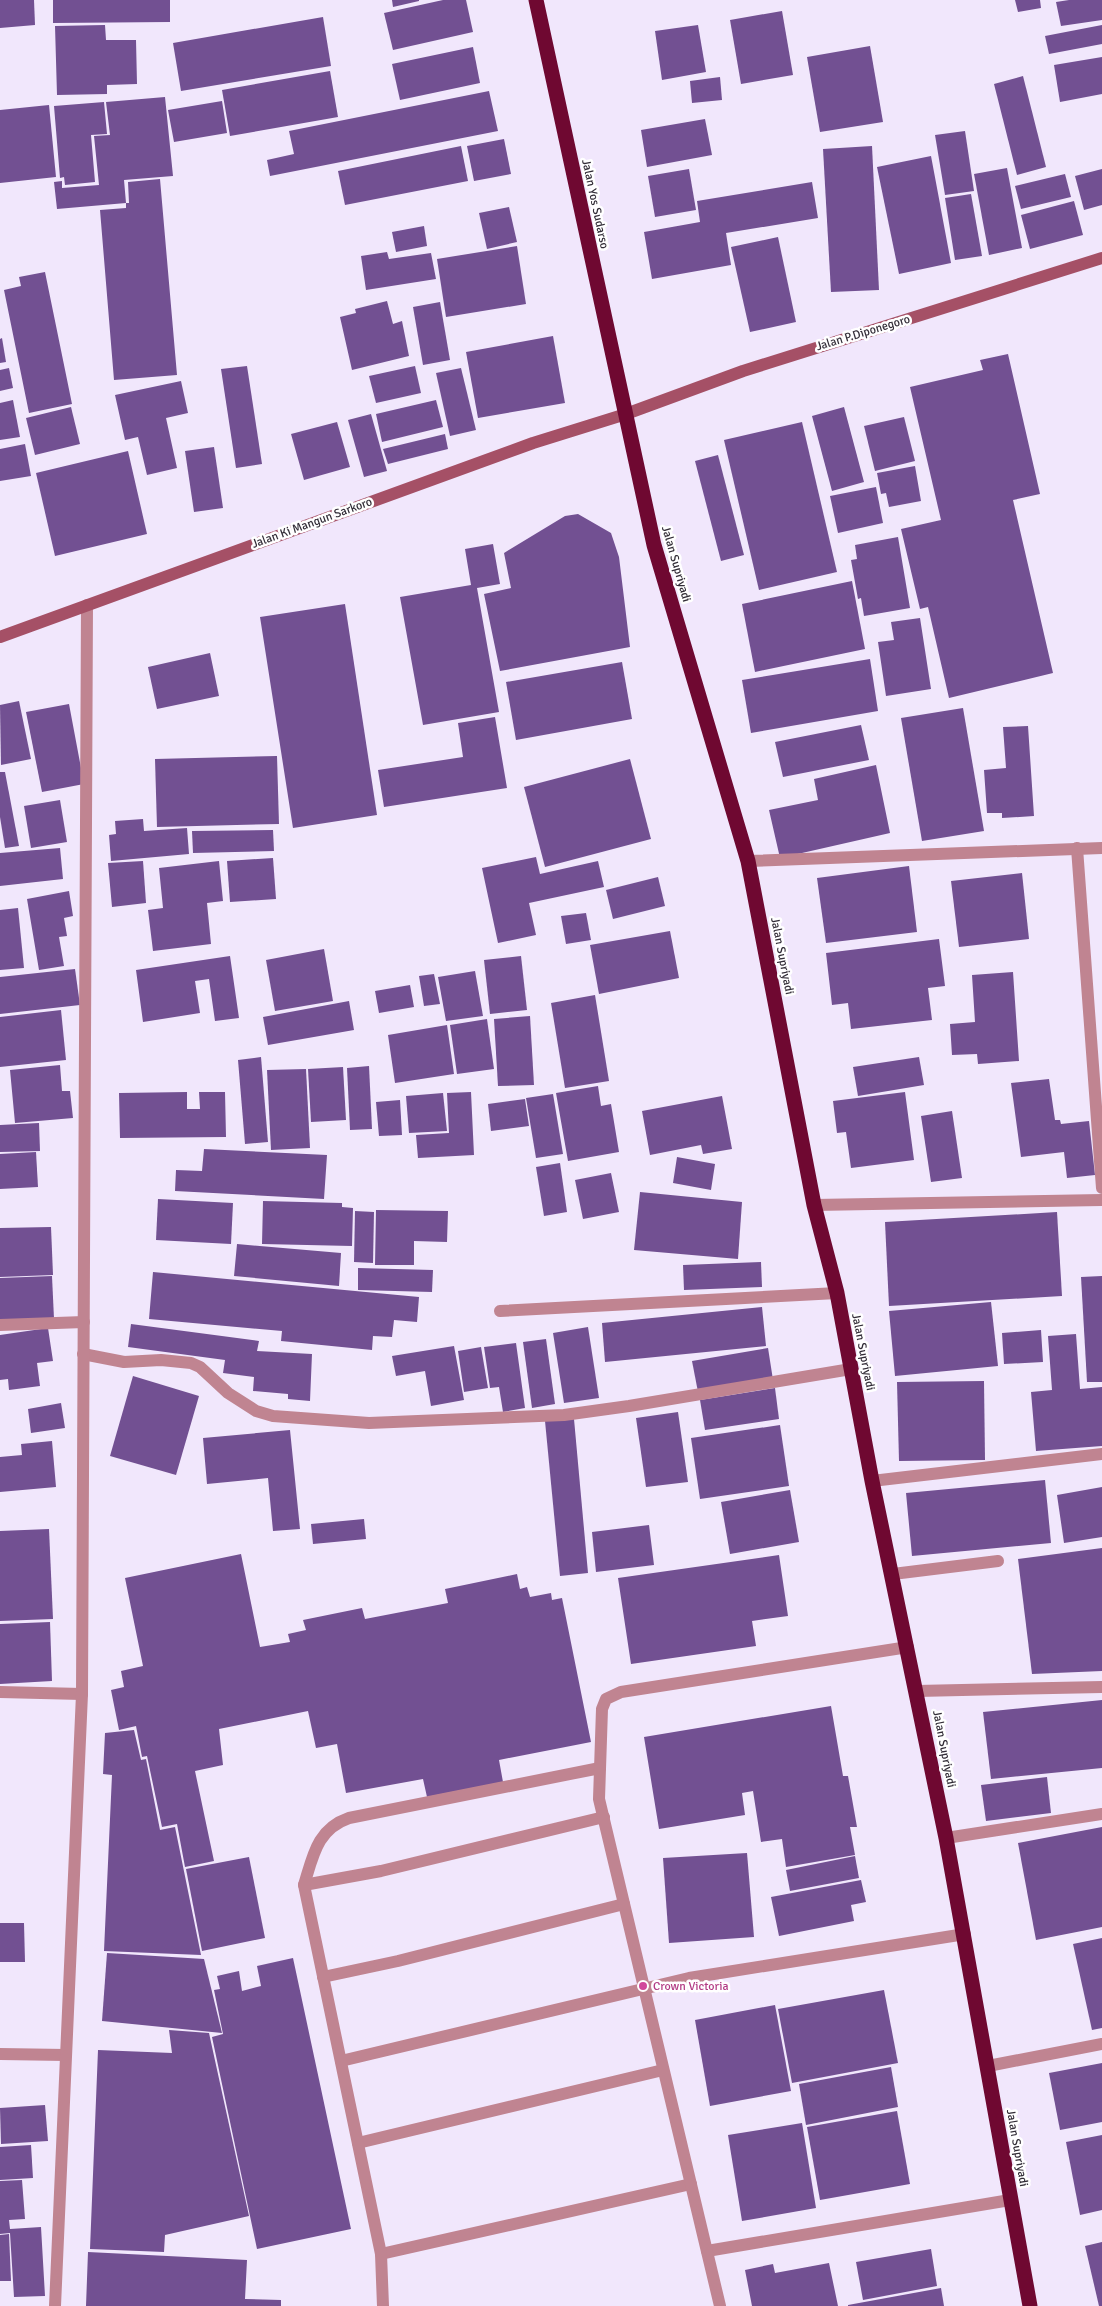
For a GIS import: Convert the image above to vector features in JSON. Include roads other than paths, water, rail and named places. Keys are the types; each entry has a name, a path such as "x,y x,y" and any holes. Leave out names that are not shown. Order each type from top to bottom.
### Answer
{"highway":[{"name":"Jalan Yos Sudarso","path":"536,0 626,414"},
{"name":"Jalan Supriyadi","path":"626,414 654,545 748,861 814,1205 837,1293 872,1481 908,1647 965,1934 1030,2306"}],"main road":[{"name":"Jalan P.Diponegoro","path":"626,414 743,371 1102,258"},
{"name":"Jalan Ki Mangun Sarkoro","path":"0,637 533,443 626,414"}],"street":[{"path":"55,2306 82,1694 87,604"},
{"path":"1078,848 1102,1188"},
{"path":"748,861 1102,848"},
{"path":"814,1205 1102,1200"},
{"path":"500,1311 837,1293"},
{"path":"0,1325 84,1322"},
{"path":"83,1354 124,1362 161,1360 191,1363 200,1367 228,1393 256,1411 273,1416 369,1423 496,1419 572,1414 851,1369"},
{"path":"872,1481 1102,1454"},
{"path":"893,1574 998,1561"},
{"path":"720,2306 600,1799 602,1708 606,1699 614,1694 908,1647"},
{"path":"917,1691 1102,1687"},
{"path":"0,1692 82,1694"},
{"path":"383,2306 380,2254 304,1886 320,1838 337,1822 600,1768"},
{"path":"946,1838 1102,1814"},
{"path":"304,1886 381,1870 604,1817"},
{"path":"323,1977 408,1958 624,1904"},
{"path":"341,2061 689,1978 965,1934"},
{"path":"988,2066 1102,2044"},
{"path":"0,2054 66,2055"},
{"path":"358,2143 663,2070"},
{"path":"380,2254 691,2184"},
{"path":"706,2250 1010,2200"}],"place":[{"name":"Crown Victoria","path":"643,1986"}]}
